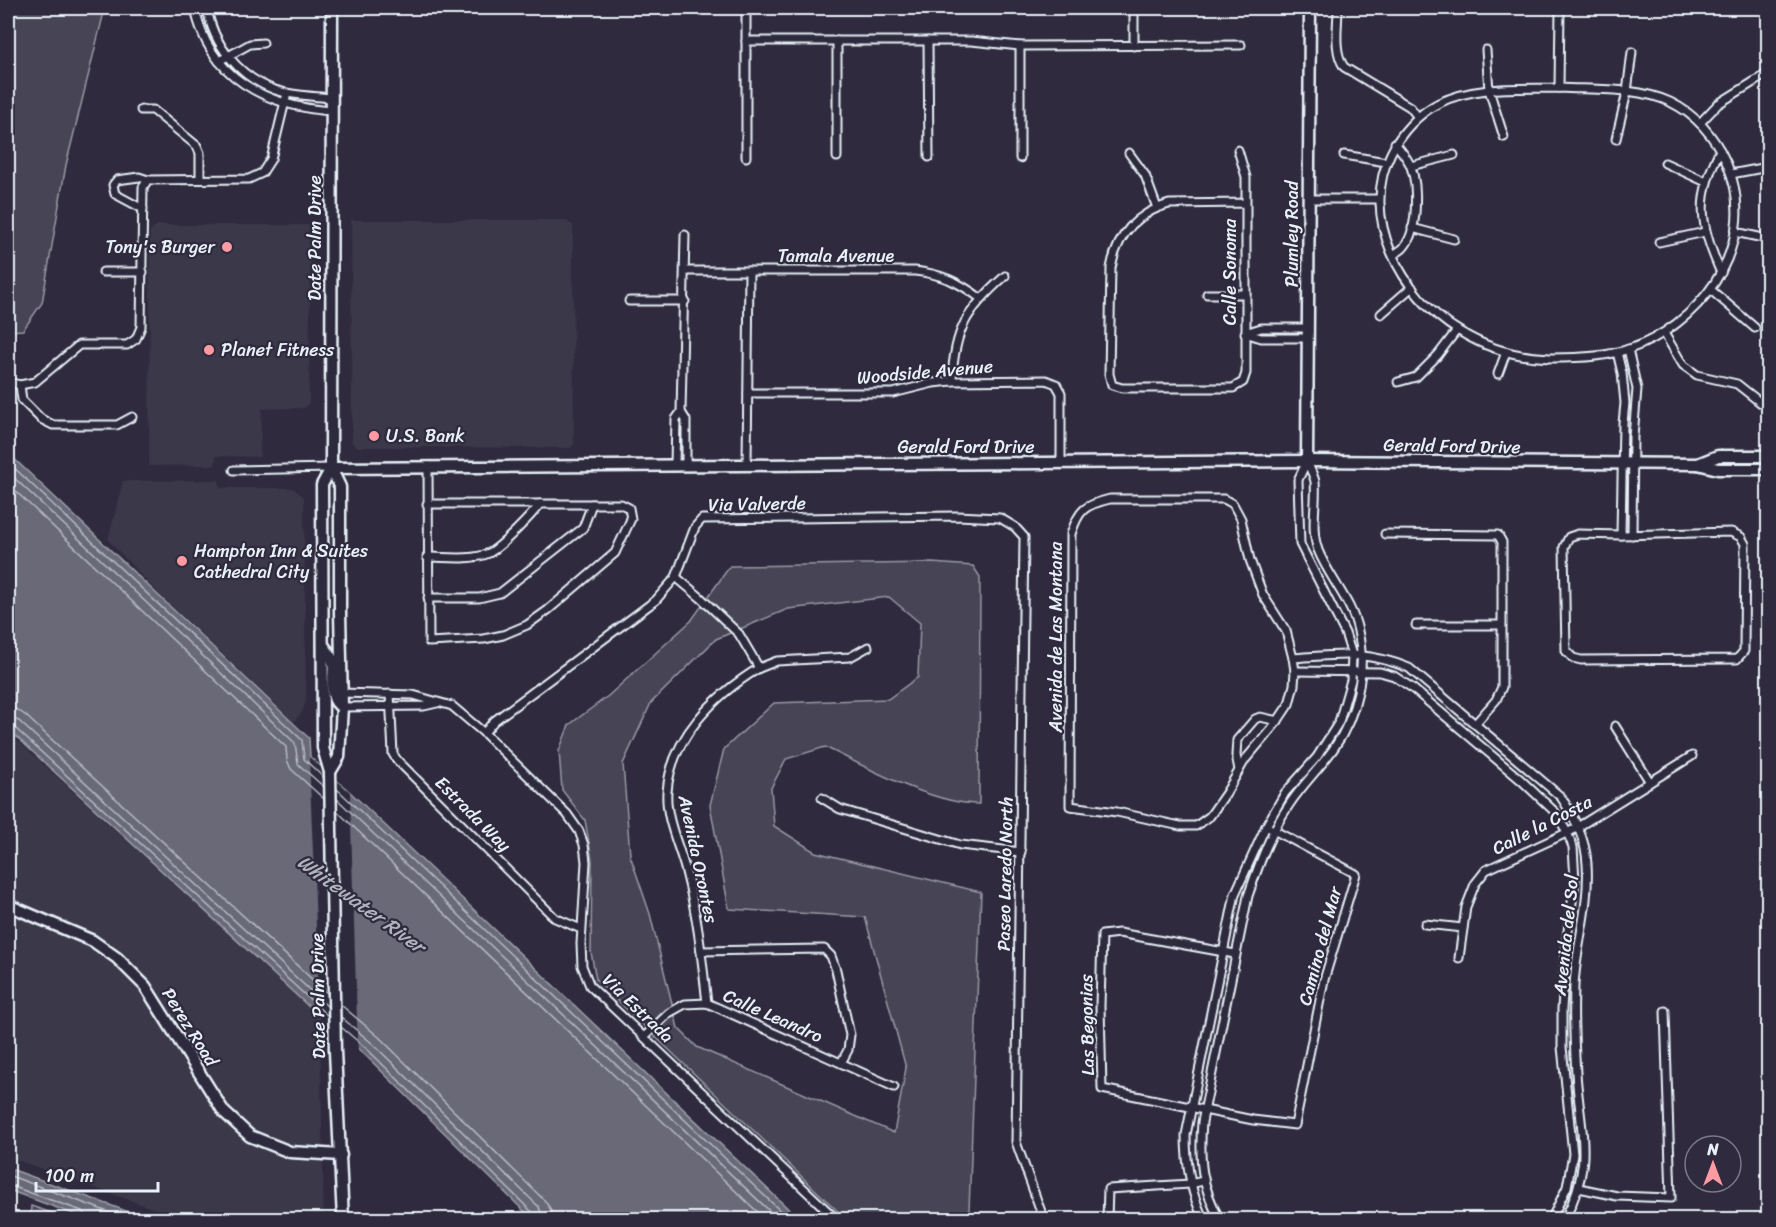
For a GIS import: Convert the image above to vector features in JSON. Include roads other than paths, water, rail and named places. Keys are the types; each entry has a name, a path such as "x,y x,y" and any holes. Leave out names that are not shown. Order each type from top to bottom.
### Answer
{"main road":[{"name":"Date Palm Drive","path":"330,772 339,757 342,707 340,487 331,468 332,8"},
{"name":"Plumley Road","path":"1306,461 1310,8"},
{"name":"Gerald Ford Drive","path":"1698,464 1718,456 1768,456"},
{"name":"Gerald Ford Drive","path":"331,468 1306,461 1698,464 1718,469 1768,469"},
{"name":"Date Palm Drive","path":"331,468 322,485 322,748 330,772 335,1051 343,1220"},
{"path":"323,644 333,662 334,698 337,705 342,707"},
{"name":"Perez Road","path":"8,905 93,941 117,958 145,986 224,1112 250,1136 290,1152 341,1155"}],"street":[{"path":"195,8 203,34 219,61 249,87 284,104 331,111"},
{"path":"207,8 212,30 227,55 251,77 266,86 287,93 331,98"},
{"path":"746,8 746,157"},
{"path":"1134,8 1134,46"},
{"path":"1338,8 1338,52 1339,60 1344,67 1410,107 1418,117"},
{"path":"1560,8 1560,88"},
{"path":"746,41 986,41 1020,46 1241,45"},
{"path":"837,41 837,157"},
{"path":"928,41 929,157"},
{"path":"219,61 250,44 263,43"},
{"path":"1020,46 1020,158"},
{"path":"1486,50 1489,90 1504,137"},
{"path":"1616,139 1627,92 1632,52"},
{"path":"1700,123 1718,104 1768,73"},
{"path":"1560,88 1627,92 1669,102 1700,123 1720,150 1731,174 1736,205 1735,232 1721,273 1711,290 1687,315 1664,333 1629,350 1597,356 1548,358 1506,352 1488,346 1457,330 1412,287 1392,255 1383,227 1379,199 1380,181 1386,162 1395,143 1418,117 1434,105 1453,97 1489,90 1560,88"},
{"path":"143,209 115,194 113,185 117,180 139,177 148,180 249,179 262,173 271,159 287,93"},
{"path":"141,110 153,110 197,146 200,153 200,179"},
{"path":"1392,255 1404,247 1412,228 1415,196 1411,166 1407,157 1395,143"},
{"name":"Calle Sonoma","path":"1157,207 1128,227 1114,253 1111,268 1109,374 1112,385 1122,388 1233,388 1242,382 1246,373 1246,177 1238,150"},
{"path":"1720,150 1706,183 1703,202 1705,232 1721,273"},
{"path":"1129,153 1145,175 1157,207 1183,203 1246,203"},
{"path":"1344,155 1386,162"},
{"path":"1411,166 1454,155"},
{"path":"1665,163 1706,183"},
{"path":"1731,174 1768,167"},
{"path":"8,382 20,385 35,382 79,345 127,345 136,339 141,327 143,187 148,180"},
{"path":"1309,199 1379,199"},
{"path":"1412,228 1454,239"},
{"path":"1659,243 1705,232"},
{"path":"1735,232 1768,239"},
{"path":"681,464 676,419 681,412 685,235"},
{"path":"747,464 749,271"},
{"name":"Tamala Avenue","path":"685,272 915,271 933,273 951,279 965,286 980,298"},
{"path":"103,272 143,272"},
{"path":"952,381 956,340 965,320 980,298 1005,276"},
{"path":"1381,315 1412,287"},
{"path":"1711,290 1755,328"},
{"path":"1207,294 1246,294"},
{"path":"629,301 685,301"},
{"path":"1245,333 1261,328 1308,333"},
{"path":"1398,382 1416,377 1438,355 1457,330"},
{"path":"1664,333 1683,364 1690,370 1697,375 1737,384 1761,403"},
{"path":"1621,535 1638,389 1629,350"},
{"path":"1498,374 1506,352"},
{"path":"1617,352 1624,390 1632,534"},
{"name":"Woodside Avenue","path":"748,393 893,393 933,383 952,381 1046,380 1056,384 1061,393 1062,463"},
{"path":"20,385 22,400 41,419 53,425 117,425 132,417"},
{"path":"681,412 686,418 681,464"},
{"path":"676,427 686,427"},
{"path":"1220,1220 1210,1202 1203,1181 1200,1155 1204,1109 1248,896 1270,828 1341,736 1354,705 1362,672 1358,630 1317,547 1314,523 1315,480 1306,461"},
{"path":"1204,1220 1190,1184 1186,1158 1186,1135 1235,894 1286,793 1317,757 1339,722 1352,672 1352,655 1345,633 1300,544 1298,480 1306,461"},
{"path":"427,504 621,504 629,508 631,519 615,553 527,625 503,635 484,639 429,642 427,557 427,504 428,466"},
{"name":"Gerald Ford Drive","path":"234,470 331,468"},
{"name":"Avenida de Las Montana","path":"1110,499 1224,499 1233,504 1241,519 1250,560 1263,595 1286,631 1295,671 1289,704 1245,760 1210,816 1196,826 1180,826 1117,812 1070,806 1071,534 1076,519 1090,503 1110,499"},
{"path":"427,557 470,557 489,553 532,516 540,504"},
{"path":"428,598 478,597 500,593 583,528 592,504"},
{"name":"Via Valverde","path":"484,733 503,714 656,600 675,577 695,527 702,519 957,516 1000,518 1015,527"},
{"name":"Paseo Laredo North","path":"1015,527 1024,537 1016,1142 1044,1220"},
{"path":"1731,532 1741,537 1745,544 1744,651 1737,659 1592,660 1573,658 1566,651 1564,547 1569,537 1578,534 1621,535 1731,532"},
{"path":"1384,534 1498,534 1502,542 1502,687 1496,700 1475,724"},
{"path":"675,577 701,597 739,634 759,668"},
{"path":"1416,625 1501,626"},
{"name":"Avenida Orontes","path":"707,1003 701,951 687,875 668,809 667,792 678,747 693,724 738,681 759,668 777,661 850,657 868,647"},
{"name":"Avenida del Sol","path":"1293,658 1361,654 1385,658 1409,668 1561,797 1578,826 1587,862 1588,881 1574,983 1576,1075 1584,1140 1579,1188 1564,1220"},
{"name":"Avenida del Sol","path":"1295,671 1380,672 1394,676 1412,688 1521,780 1555,812 1567,832 1573,847 1575,881 1563,978 1562,1047 1573,1154 1567,1187 1551,1220"},
{"name":"Via Estrada","path":"341,693 413,695 452,706 484,733 567,814 579,831 584,845 586,862 581,929 582,966 590,986 837,1220"},
{"name":"Estrada Way","path":"390,694 393,754 397,760 555,918 581,929"},
{"path":"342,707 424,706 439,702"},
{"path":"1239,770 1236,755 1237,740 1255,719 1260,717 1278,720"},
{"path":"1615,726 1650,782"},
{"name":"Calle la Costa","path":"1459,958 1466,907 1475,884 1486,870 1578,826 1692,756"},
{"path":"822,798 840,809 960,845 1021,852"},
{"name":"Camino del Mar","path":"1270,828 1356,874 1324,980 1295,1125"},
{"path":"1425,924 1462,928"},
{"name":"Las Begonias","path":"1235,954 1119,933 1102,935 1100,1006 1102,1089 1253,1120 1295,1125"},
{"path":"701,951 824,949 831,956 836,970 850,1035 848,1050 841,1063"},
{"name":"Calle Leandro","path":"645,1036 669,1013 685,1004 707,1003 894,1087"},
{"path":"1579,1188 1617,1196 1671,1198 1665,1011"},
{"path":"1107,1220 1108,1189 1190,1184 1203,1181"}],"water":[{"name":"Whitewater River","path":"8,453 309,738 310,757 350,792 799,1219 532,1219 363,1053 320,1017 8,729"},
{"path":"8,1168 148,1219 87,1219 8,1190"}],"place":[{"name":"Tony's Burger","path":"227,247"},
{"name":"Planet Fitness","path":"209,350"},
{"name":"U.S. Bank","path":"374,436"},
{"name":"Hampton Inn & Suites Cathedral City","path":"182,561"}]}
